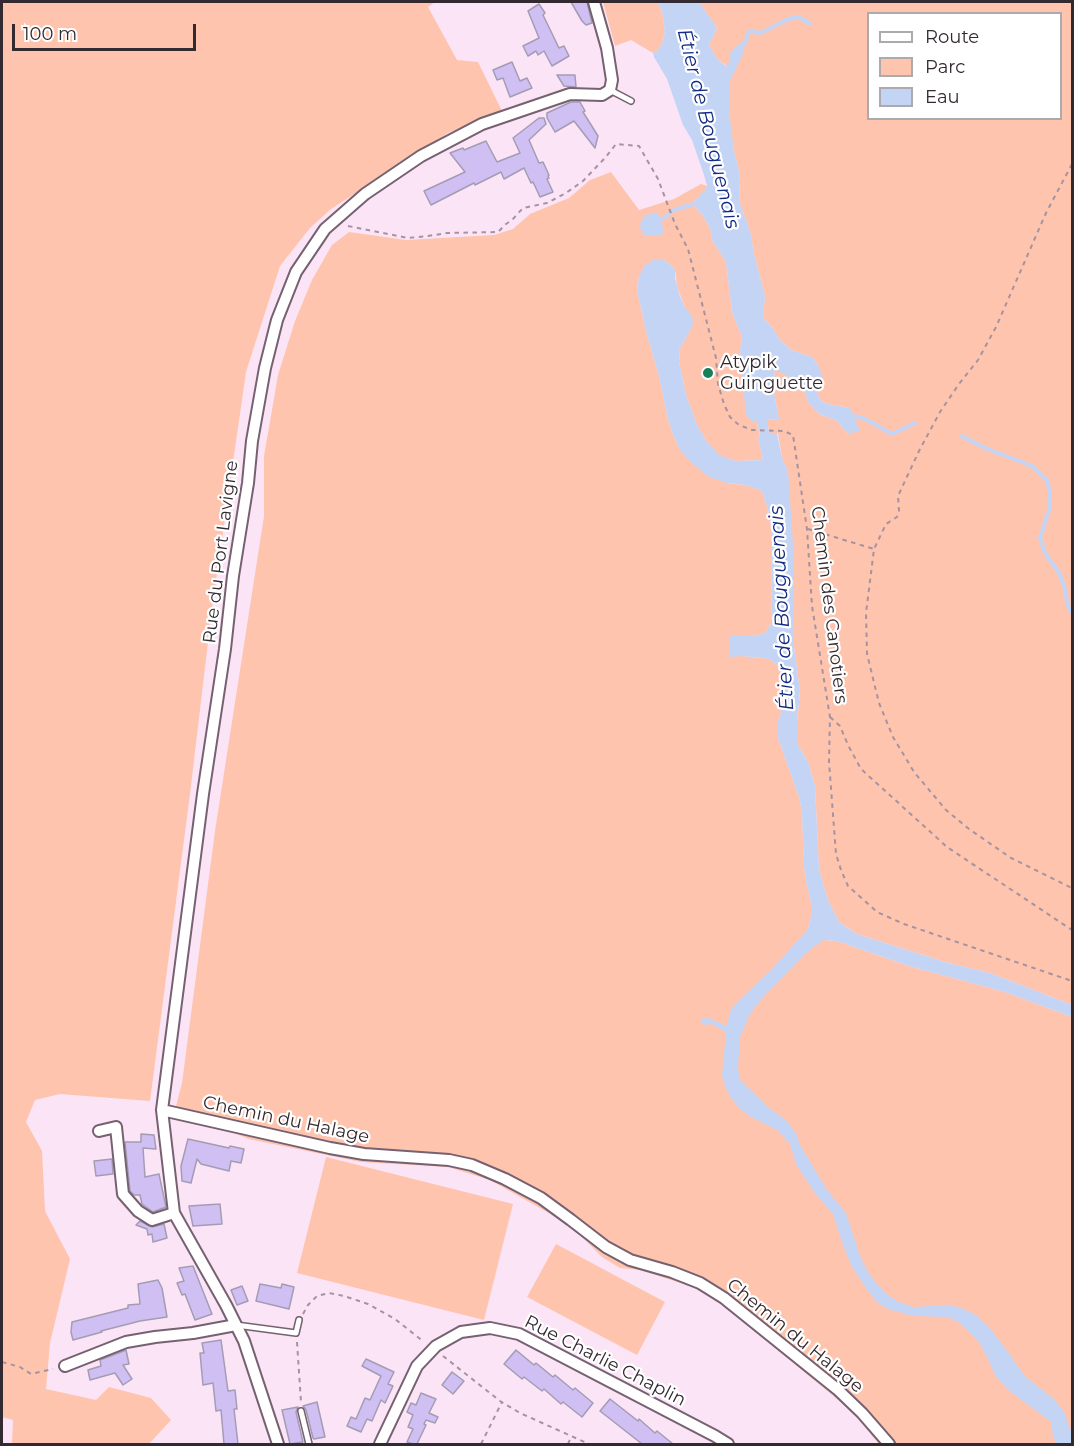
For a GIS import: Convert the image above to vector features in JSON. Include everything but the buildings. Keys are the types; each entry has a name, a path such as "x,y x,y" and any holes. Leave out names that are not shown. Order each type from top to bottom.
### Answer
{"street":[{"path":"594,2 607,48 612,80 610,90"},
{"name":"Rue du Port Lavigne","path":"278,1444 244,1341 223,1298 174,1213 162,1110 233,576 265,368 277,320 296,272 325,229 365,194 421,156 482,124 570,94 602,95 610,90"},
{"name":"Chemin du Halage","path":"162,1110 364,1154 449,1160 505,1179 541,1198 606,1247 630,1260 700,1283 724,1298 837,1389 889,1444"},
{"path":"99,1131 116,1127 123,1194 138,1211 152,1220 174,1213"},
{"path":"65,1366 126,1342 236,1325"},
{"name":"Rue Charlie Chaplin","path":"380,1444 417,1366 433,1349 461,1332 490,1328 519,1334 728,1444"}],"lane":[{"path":"610,90 631,101"},
{"path":"236,1325 296,1333 299,1320"},
{"path":"301,1411 309,1444"}],"path":[{"name":"Chemin des Canotiers","path":"343,226 408,238 447,232 498,232 523,208 547,203 583,181 616,144 639,146 658,179 675,224 688,249 716,358 718,384 730,417 739,425 752,430 784,431 793,435 807,529 812,606 830,717 829,762 836,854 848,886 877,912 904,924 1072,981"},
{"path":"1072,164 1046,213 996,327 978,360 940,412 898,496 897,517 886,524 874,549 866,613 867,654 879,703 893,736 914,772 946,810 969,829 1011,858 1072,888"},
{"path":"807,529 874,549"},
{"path":"830,717 840,726 861,769 946,847 1072,930"},
{"path":"299,1320 317,1296 329,1293 368,1304 395,1319 502,1402 520,1413 588,1444"},
{"path":"296,1333 301,1411"},
{"path":"2,1362 20,1367 30,1374 65,1366"},
{"path":"481,1444 502,1402"},
{"path":"568,1444 571,1437"}],"green space":[{"path":"2,2 435,2 428,7 457,60 478,62 502,111 448,133 331,209 310,228 280,266 246,372 212,608 150,1101 60,1094 35,1100 26,1122 42,1151 45,1211 70,1259 50,1343 46,1389 96,1400 109,1387 151,1398 171,1420 149,1444 12,1444 13,1420 2,1417"},
{"path":"603,2 657,2 662,11 665,32 658,50 653,53 631,40 615,46"},
{"path":"699,2 1072,2 1072,1005 990,973 945,962 857,934 839,922 828,900 819,870 815,786 808,762 797,743 800,691 794,647 788,472 782,458 778,433 769,433 768,426 768,420 779,419 773,387 774,368 794,380 804,389 808,402 821,415 836,420 848,434 853,416 850,408 827,404 820,400 816,390 818,365 812,357 791,350 763,318 765,296 750,231 739,201 740,182 730,127 729,83 734,71 729,64 727,66 717,59 709,45 717,28"},
{"path":"611,172 639,210 674,199 701,184 707,186 693,204 710,228 712,240 726,262 732,312 742,337 740,350 743,382 757,422 763,460 736,461 718,455 697,425 686,395 679,361 680,348 690,331 677,286 675,270 664,260 639,276 637,290 668,419 680,450 727,483 746,485 762,491 770,516 771,624 765,633 753,636 729,636 729,656 770,659 782,669 785,701 778,722 778,738 799,797 802,813 804,866 811,903 808,929 824,940 837,941 909,966 1005,992 1072,1017 1072,1444 879,1444 852,1411 720,1303 693,1287 640,1270 620,1268 602,1257 580,1235 554,1216 490,1180 448,1167 361,1162 248,1139 176,1106 182,1083 215,831 264,516 264,456 278,375 295,321 312,280 332,245 349,232 406,240 494,235 513,229 530,214 569,198 590,180"},
{"path":"326,1157 513,1204 484,1320 297,1273"},
{"path":"556,1244 665,1302 637,1355 527,1297"}],"water":[{"name":"Étier de Bouguenais","path":"657,2 699,2 717,28 709,45 717,59 726,66 729,64 729,55 735,47 746,40 743,54 729,83 729,111 740,182 739,201 750,231 765,296 763,318 791,350 812,357 823,377 816,390 820,400 827,404 850,408 860,431 848,434 836,420 821,415 808,402 804,389 793,379 774,369 773,387 779,419 768,420 768,426 769,433 777,433 782,458 788,472 794,558 794,647 800,691 797,743 808,762 815,786 819,870 828,900 839,922 857,934 945,962 990,973 1072,1005 1072,1017 1005,992 909,966 837,941 824,940 804,955 764,996 750,1014 740,1037 738,1068 740,1080 769,1108 786,1120 796,1133 800,1145 827,1190 846,1213 860,1256 876,1283 897,1301 913,1307 947,1305 959,1307 976,1315 989,1327 1027,1378 1054,1399 1064,1412 1072,1431 1072,1444 1056,1444 1051,1422 1007,1389 995,1375 979,1342 960,1323 948,1317 913,1316 888,1309 878,1303 852,1267 833,1214 814,1192 796,1164 790,1144 777,1130 749,1116 731,1098 722,1075 726,1032 711,1024 703,1025 700,1019 708,1018 727,1026 734,1005 770,971 808,929 811,903 804,866 802,813 799,797 778,738 778,722 785,701 782,669 770,659 729,657 729,635 753,636 765,633 771,624 770,516 762,491 709,477 680,450 668,419 637,290 639,276 645,265 655,259 664,260 675,270 680,296 693,322 680,348 679,361 686,395 697,425 707,442 719,455 736,461 763,460 757,422 752,422 746,414 740,350 742,337 732,312 726,262 712,240 710,228 693,204 707,186 692,140 683,125 667,79 653,53 662,44 665,32 662,11"},
{"path":"656,212 662,219 664,234 644,235 640,228 641,220 646,215"}],"waterway":[{"path":"745,43 749,31 761,33 795,17 810,24"},
{"path":"659,222 674,210 697,203"},
{"path":"851,415 865,419 892,434 915,423"},
{"path":"962,436 985,448 1032,466 1047,480 1050,493 1049,510 1040,538 1045,553 1059,573 1072,613"}],"place":[{"name":"Atypik Guinguette","path":"708,373"}]}
